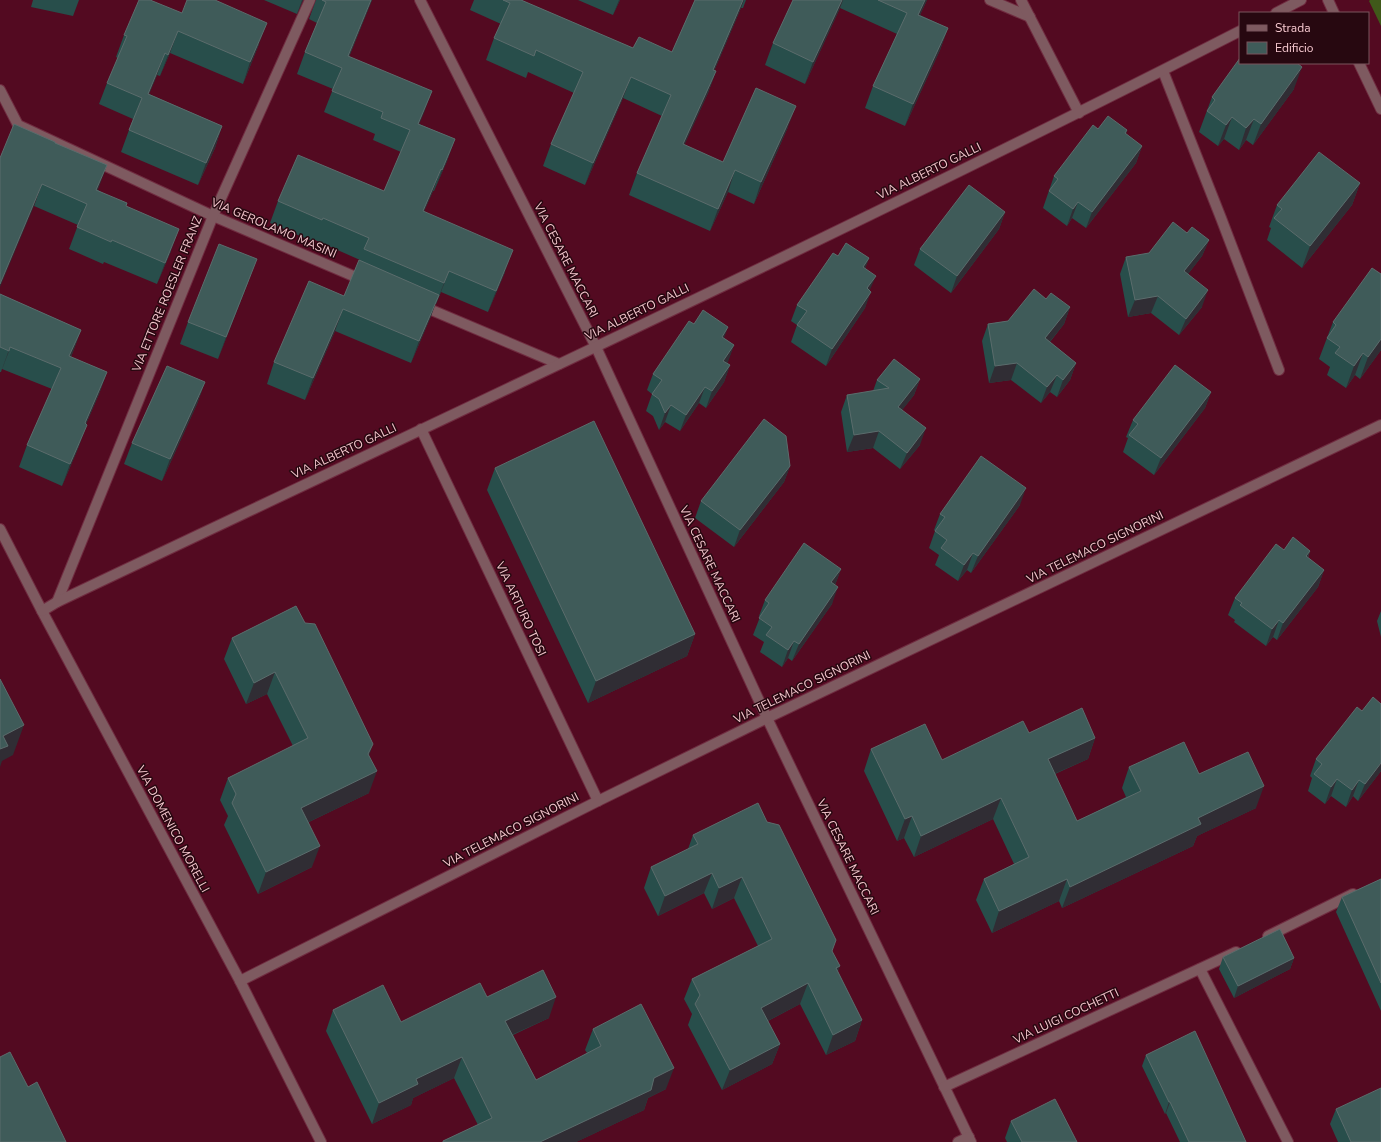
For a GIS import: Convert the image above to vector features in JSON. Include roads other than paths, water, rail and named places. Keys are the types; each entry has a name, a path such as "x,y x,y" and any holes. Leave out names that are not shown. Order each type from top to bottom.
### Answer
{"street":[{"name":"VIA ETTORE ROESLER FRANZ","path":"58,602 213,216 310,0"},
{"name":"VIA CESARE MACCARI","path":"420,0 596,347 767,718 970,1139"},
{"path":"990,0 1030,17"},
{"path":"1021,0 1079,113"},
{"path":"1278,12 1301,0"},
{"path":"1328,0 1334,12"},
{"name":"VIA ALBERTO GALLI","path":"42,611 421,429 596,347 1079,113 1239,32"},
{"path":"1359,64 1381,108"},
{"path":"1163,70 1279,370"},
{"name":"VIA GEROLAMO MASINI","path":"0,90 18,125 213,216 371,284"},
{"path":"415,303 559,364"},
{"name":"VIA TELEMACO SIGNORINI","path":"240,981 598,800 1381,425"},
{"name":"VIA ARTURO TOSI","path":"421,429 598,800"},
{"name":"VIA DOMENICO MORELLI","path":"0,529 42,611 240,981 321,1142"},
{"path":"1256,942 1360,890"},
{"name":"VIA LUIGI COCHETTI","path":"944,1087 1242,949"},
{"path":"1200,969 1288,1142"},
{"path":"958,1142 970,1139"}]}
